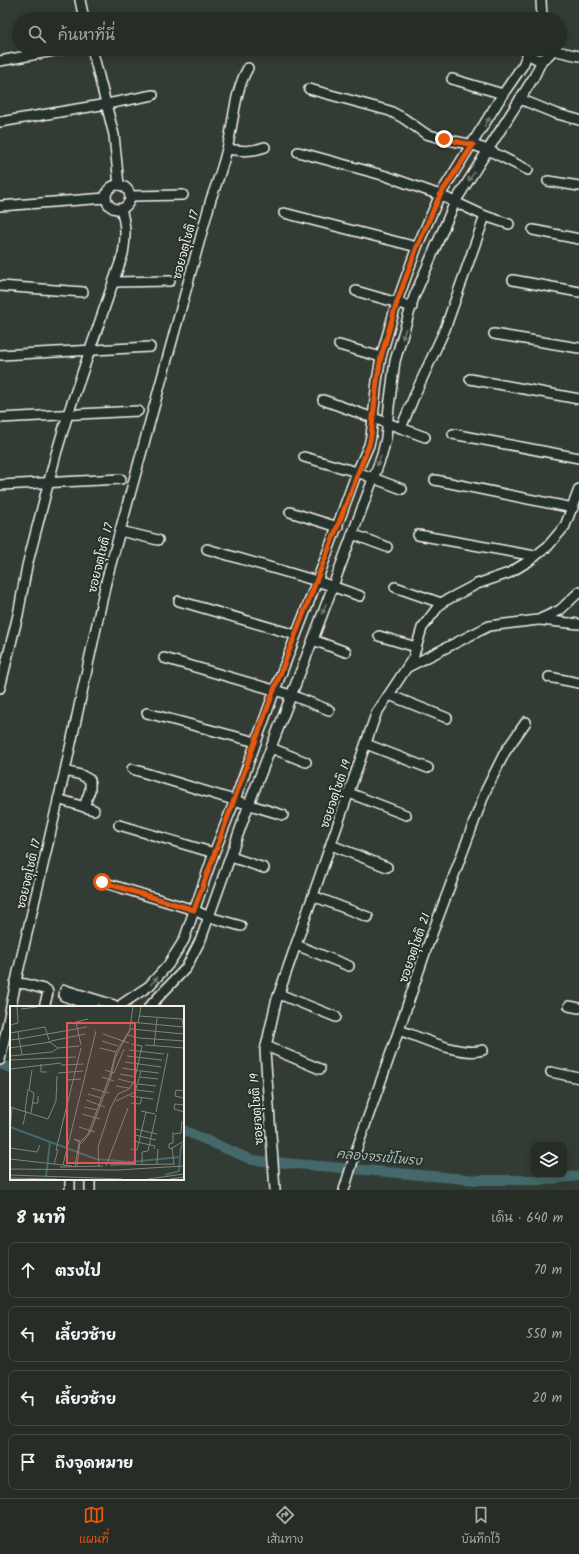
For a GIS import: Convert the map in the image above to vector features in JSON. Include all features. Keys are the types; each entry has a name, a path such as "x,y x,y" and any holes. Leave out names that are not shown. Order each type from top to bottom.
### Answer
{"street":[{"path":"80,0 83,12"},
{"path":"541,0 542,12"},
{"path":"567,53 579,56"},
{"path":"0,60 23,56"},
{"path":"94,56 114,135 119,185"},
{"path":"90,1006 64,996 66,990 119,1006 149,986 168,965 184,940 214,853 235,800 274,690 338,527 357,472 369,445 381,357 397,302 417,247 440,195 473,145 503,94 523,65 526,56"},
{"path":"531,56 536,60 542,60 548,56"},
{"path":"150,1006 186,968 201,939 249,804 313,640 383,449 388,422 395,362 414,297 455,202 534,77 542,60"},
{"name":"ซอยจตุโชติ 17","path":"10,1006 65,771 106,582 212,199 228,149 236,100 248,68"},
{"path":"452,79 503,94"},
{"path":"309,89 390,111 426,134 488,150 528,170"},
{"path":"0,122 153,95"},
{"path":"520,99 554,113 579,120"},
{"path":"228,149 244,152 254,151 265,147"},
{"path":"298,152 386,176 440,195 485,216 509,224"},
{"path":"548,181 579,186"},
{"path":"119,185 127,189 130,196 128,204 121,209 117,209 109,205 106,198 108,190 119,185"},
{"path":"130,196 183,195"},
{"path":"0,206 106,198"},
{"path":"0,688 18,615 27,566 68,414 123,254 126,240 126,227 121,209"},
{"path":"284,213 417,247"},
{"path":"402,428 416,392 445,329 485,216"},
{"path":"533,230 579,239"},
{"path":"513,280 579,292"},
{"path":"114,282 170,281"},
{"path":"0,286 83,292"},
{"path":"356,291 412,307"},
{"path":"494,334 579,348"},
{"path":"339,345 381,357"},
{"path":"0,355 150,347"},
{"path":"470,379 579,399"},
{"path":"323,400 388,422 425,437"},
{"path":"0,418 138,411"},
{"path":"453,434 579,458"},
{"path":"304,456 357,472 402,489"},
{"path":"0,485 121,479"},
{"path":"435,480 573,508"},
{"name":"ซอยจตุโชติ 19","path":"275,1186 266,1086 266,1046 279,994 376,714 413,658 422,628 441,603 477,584 509,573 548,546 565,526 579,489"},
{"path":"290,512 338,527"},
{"path":"120,531 158,540"},
{"path":"352,534 387,547"},
{"path":"418,535 535,556"},
{"path":"207,549 317,581 360,596"},
{"path":"395,587 441,603"},
{"path":"538,620 560,610 579,592"},
{"path":"179,601 296,635"},
{"path":"406,668 490,626 538,620 579,624"},
{"path":"379,636 416,647"},
{"path":"313,640 346,652"},
{"path":"164,658 291,695 329,710"},
{"path":"549,677 579,683"},
{"path":"389,695 447,718"},
{"path":"147,713 256,742"},
{"name":"ซอยจตุโชติ 21","path":"345,1187 356,1151 426,950 486,790 504,752 526,722"},
{"path":"366,744 428,768"},
{"path":"271,748 306,762"},
{"path":"132,769 283,815"},
{"path":"65,771 82,775 90,780 90,790 84,807"},
{"path":"349,793 406,815"},
{"path":"58,799 94,810"},
{"path":"119,825 214,853"},
{"path":"331,845 387,868"},
{"path":"231,857 264,868"},
{"path":"102,882 241,926"},
{"path":"313,896 368,917"},
{"path":"296,945 349,966"},
{"path":"15,983 26,984 47,990 48,994 44,1006"},
{"path":"279,994 336,1017"},
{"path":"569,1006 579,1008"},
{"name":"ซอยจตุโชติ 17","path":"0,1060 10,1008"},
{"path":"399,1030 462,1052 475,1053 483,1050"},
{"path":"266,1046 320,1069"},
{"path":"551,1072 579,1078"}],"waterway":[{"name":"คลองจรเข้โพรง","path":"0,1064 10,1068"},
{"name":"คลองจรเข้โพรง","path":"184,1130 252,1160 477,1180 541,1180 579,1176"}],"route":[{"path":"102,882 194,910 274,690 338,527 357,472 369,445 381,357 397,302 417,247 440,195 473,145 444,139"}]}
